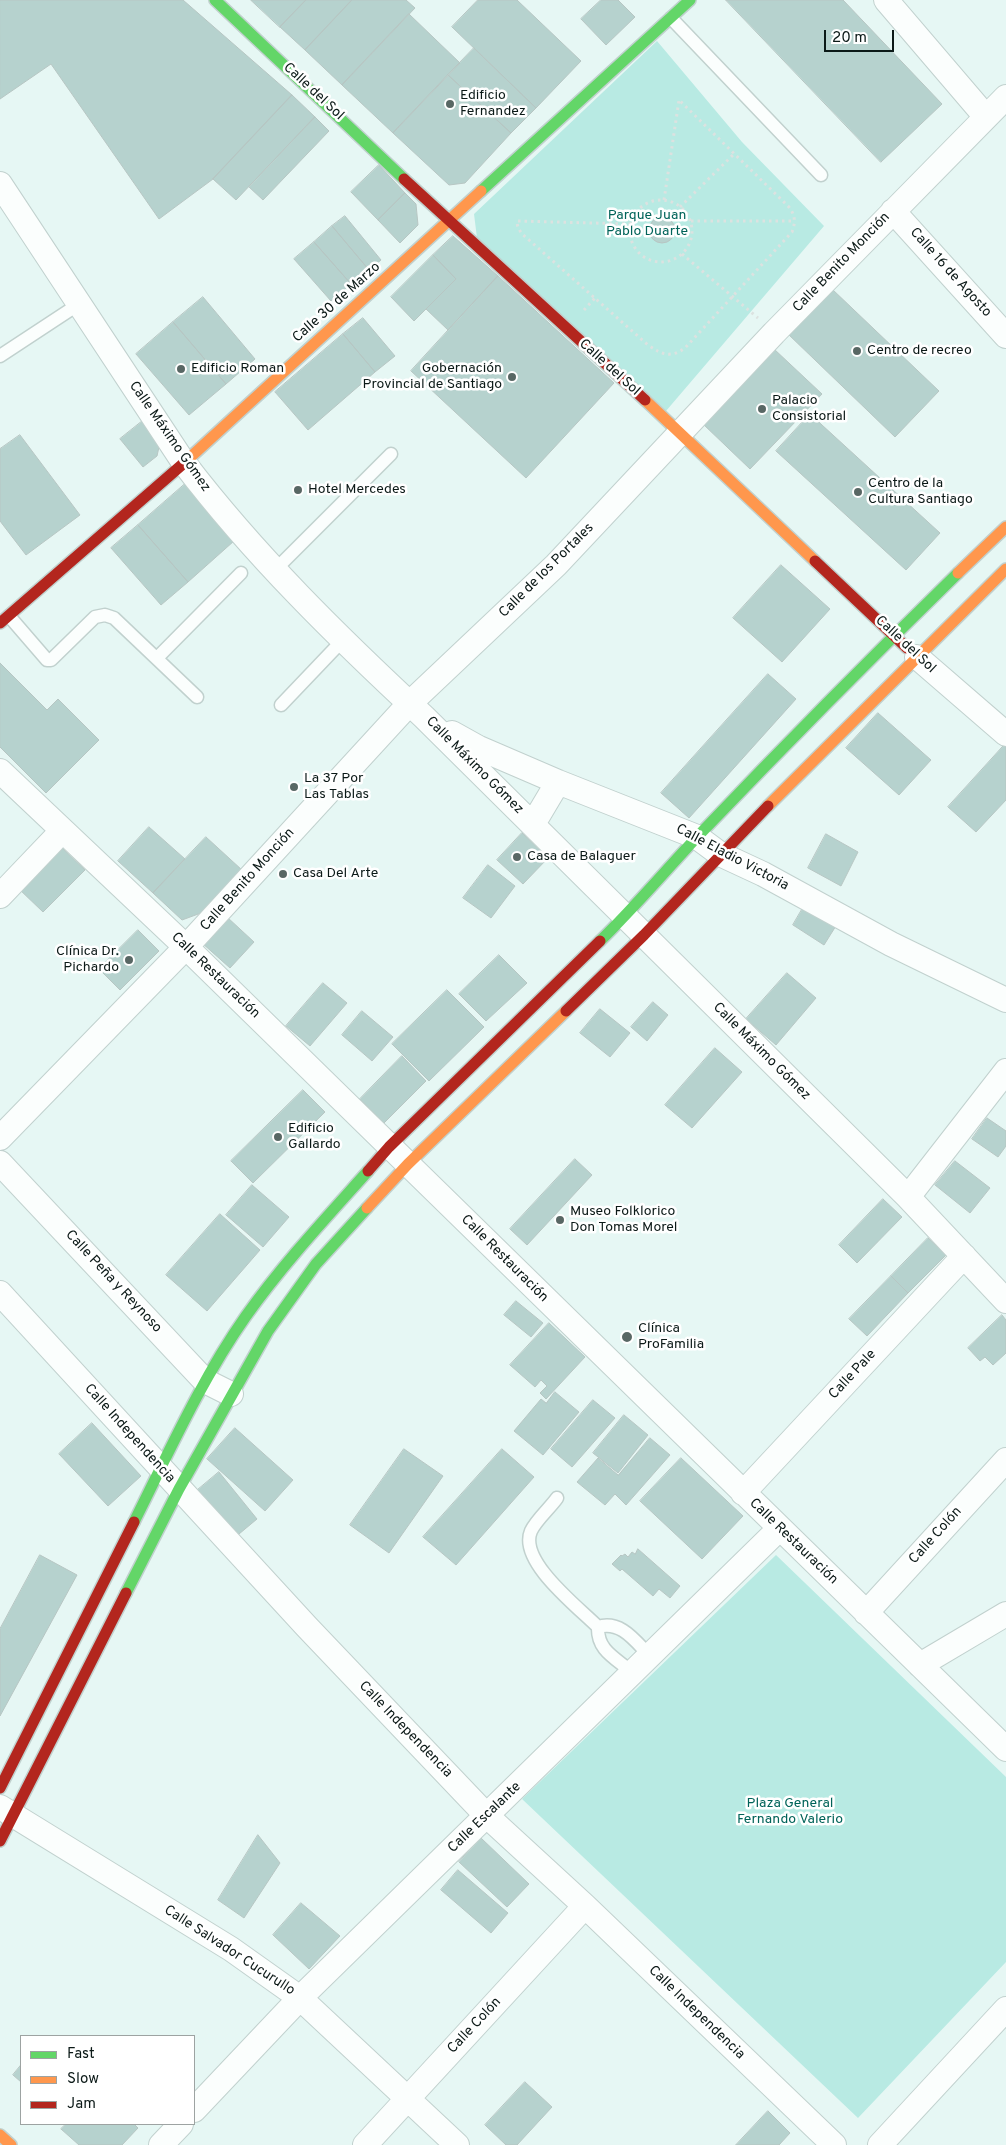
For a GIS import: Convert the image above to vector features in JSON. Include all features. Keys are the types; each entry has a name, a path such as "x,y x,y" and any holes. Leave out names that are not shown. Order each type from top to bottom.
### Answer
{"main road":[{"name":"Calle del Sol","path":"215,0 449,221 679,432 917,658"},
{"name":"Calle 30 de Marzo","path":"4,620 184,463 690,0"},
{"path":"0,1788 205,1381 246,1316 290,1259 390,1147 626,916 697,837 894,635 1006,527"},
{"path":"0,1841 6,1811 231,1394 268,1331 316,1264 408,1164 644,935 720,854 1006,569"},
{"path":"0,2135 12,2145"}],"street":[{"path":"886,0 986,117"},
{"name":"Calle Benito Monción","path":"679,432 1006,97"},
{"name":"Calle Máximo Gómez","path":"0,184 9,216 79,304 184,463 275,570 342,641 417,711 626,916 908,1197 1006,1301"},
{"name":"Calle 16 de Agosto","path":"893,211 1006,336"},
{"name":"Calle de los Portales","path":"417,711 679,432"},
{"name":"Calle del Sol","path":"917,658 1006,734"},
{"name":"Calle Benito Monción","path":"0,1138 417,711"},
{"name":"Calle Eladio Victoria","path":"417,711 479,748 558,782 697,837 720,854 763,874 891,944 1006,1000"},
{"name":"Calle Restauración","path":"0,771 186,947 1006,1749"},
{"path":"532,824 558,782"},
{"path":"0,896 62,831"},
{"path":"908,1197 1006,1071"},
{"name":"Calle Peña y Reynoso","path":"0,1163 205,1381 231,1394"},
{"name":"Calle Pale","path":"743,1493 964,1256"},
{"name":"Calle Independencia","path":"0,1293 307,1627 487,1816 834,2145"},
{"name":"Calle Colón","path":"866,1613 1006,1460"},
{"name":"Calle Escalante","path":"195,2109 300,1998 779,1529"},
{"path":"920,1666 1006,1614"},
{"name":"Calle Salvador Cucurullo","path":"6,1811 230,1949 300,1998 457,2145"},
{"name":"Calle Colón","path":"365,2145 584,1906"},
{"path":"880,2145 1006,2009"},
{"path":"160,2145 180,2125"}],"lane":[{"path":"671,18 821,175"},
{"path":"0,356 79,304"},
{"path":"275,570 391,454"},
{"path":"157,658 241,573"},
{"path":"4,620 47,660 51,660 95,617 105,615 114,618 197,697"},
{"path":"281,705 342,641"},
{"path":"558,1498 531,1531 529,1544 533,1558 542,1571 598,1626 598,1638 603,1648 633,1673"},
{"path":"598,1626 608,1624 618,1627 650,1656"}],"path":[{"path":"631,224 517,221 517,226 522,233 657,352 667,355 676,354 685,348 792,232 795,221 788,206 735,152 679,100 664,200"},
{"path":"680,207 735,152"},
{"path":"664,200 680,207 690,221 691,239 688,247 682,254 666,261 650,260 636,249 630,232 634,216 647,204 664,200"},
{"path":"690,221 795,221"},
{"path":"682,254 774,333"}],"green space":[{"name":"Parque Juan Pablo Duarte","path":"657,41 742,142 824,226 666,411 477,238 474,214"},
{"name":"Plaza General Fernando Valerio","path":"776,1555 1006,1777 1006,1962 858,2118 522,1799"}],"building":[{"path":"0,0 183,0 292,95 213,179 159,219 51,64 0,99"},
{"path":"251,0 306,0 280,27"},
{"path":"306,0 352,0 305,50 280,27"},
{"path":"352,0 406,0 415,8 342,85 305,50"},
{"path":"478,0 517,0 581,61 536,108 452,27"},
{"path":"601,0 618,0 635,17 606,45 581,19"},
{"path":"726,0 843,0 942,104 881,162"},
{"path":"409,14 460,63 393,133 342,85"},
{"path":"474,48 536,108 511,133 448,75"},
{"name":"Edificio Fernandez","path":"448,75 511,133 465,183 449,185 393,133"},
{"path":"292,95 315,117 236,200 213,179"},
{"path":"315,117 329,131 263,200 249,187"},
{"path":"379,165 405,193 378,220 351,192"},
{"path":"405,193 416,204 418,225 400,243 378,220"},
{"path":"345,216 381,260 369,270 332,226"},
{"path":"662,217 671,221 675,230 671,239 662,243 653,239 649,230 653,221"},
{"path":"332,226 369,270 351,284 314,242"},
{"path":"453,236 498,276 448,330 426,309 456,279 433,255"},
{"path":"314,242 351,284 331,301 294,259"},
{"path":"433,255 456,279 414,321 391,297"},
{"name":"Gobernación Provincial de Santiago","path":"498,276 614,383 526,478 411,371"},
{"path":"832,289 939,391 895,437 788,334"},
{"path":"203,297 255,359 226,384 173,322"},
{"path":"363,318 395,356 375,372 343,334"},
{"name":"Edificio Roman","path":"173,322 226,384 189,415 136,354"},
{"path":"343,334 375,372 308,430 275,392"},
{"name":"Palacio Consistorial","path":"774,349 822,394 750,469 703,424"},
{"name":"Centro de la Cultura Santiago","path":"810,414 940,533 906,570 776,451"},
{"path":"145,419 161,438 157,456 143,467 120,439"},
{"path":"20,435 80,515 26,555 0,521 0,449"},
{"path":"185,484 234,541 188,582 138,525"},
{"path":"138,525 188,582 161,605 111,548"},
{"path":"781,565 830,609 782,662 733,618"},
{"path":"0,663 47,710 58,699 99,740 46,793 0,747"},
{"path":"768,674 796,699 689,818 661,793"},
{"path":"878,713 931,760 899,795 846,748"},
{"path":"1006,743 1006,800 976,832 948,807"},
{"path":"149,827 185,859 153,893 118,861"},
{"path":"522,833 548,858 523,884 497,860"},
{"path":"826,834 858,852 841,886 808,868"},
{"path":"206,837 242,870 201,913 182,920 153,893"},
{"path":"60,846 85,870 43,912 18,888"},
{"path":"488,865 515,886 491,918 463,898"},
{"path":"807,901 839,921 824,945 793,925"},
{"path":"227,917 254,942 230,968 202,943"},
{"name":"Clínica Dr. Pichardo","path":"138,930 159,951 120,990 99,969"},
{"path":"499,955 527,983 486,1021 459,994"},
{"path":"787,973 816,998 776,1045 746,1019"},
{"path":"323,983 347,1003 310,1046 286,1026"},
{"path":"447,990 484,1027 429,1081 392,1044"},
{"path":"653,1002 668,1015 647,1041 631,1027"},
{"path":"600,1009 630,1033 610,1057 580,1033"},
{"path":"362,1011 393,1037 372,1061 342,1035"},
{"path":"715,1048 742,1072 692,1128 665,1105"},
{"path":"402,1056 426,1081 384,1123 360,1099"},
{"name":"Edificio Gallardo","path":"303,1090 325,1112 253,1183 231,1161"},
{"path":"987,1118 1006,1131 1006,1146 998,1157 972,1139"},
{"path":"575,1159 592,1175 527,1245 510,1229"},
{"path":"955,1161 990,1188 970,1213 935,1185"},
{"path":"252,1185 289,1217 263,1247 226,1215"},
{"path":"883,1199 902,1217 857,1263 839,1245"},
{"path":"220,1214 260,1250 207,1311 166,1275"},
{"path":"928,1238 946,1255 908,1293 891,1276"},
{"path":"891,1276 908,1293 867,1336 849,1319"},
{"path":"516,1301 543,1323 531,1337 504,1315"},
{"path":"1002,1315 1006,1320 1006,1353 993,1365 985,1357 980,1361 968,1348"},
{"path":"549,1323 585,1357 546,1399 540,1393 547,1386 541,1380 535,1387 510,1365"},
{"path":"555,1392 579,1412 543,1455 514,1431 541,1399 546,1403"},
{"path":"593,1400 615,1418 572,1467 551,1449"},
{"path":"624,1415 648,1435 618,1473 593,1453"},
{"path":"92,1423 141,1476 108,1506 59,1454"},
{"path":"235,1428 293,1480 265,1511 207,1459"},
{"path":"650,1438 670,1455 626,1505 615,1494 605,1505 577,1482 598,1458 618,1475"},
{"path":"404,1449 443,1476 389,1553 350,1525"},
{"path":"502,1449 534,1477 456,1565 423,1537"},
{"path":"681,1458 743,1516 702,1559 640,1501"},
{"path":"219,1472 257,1519 233,1539 194,1493"},
{"path":"638,1549 680,1586 670,1598 659,1589 653,1596 622,1569 620,1571 612,1564 621,1555 625,1554 628,1557 632,1552 635,1554"},
{"path":"40,1555 77,1575 0,1716 0,1629"},
{"path":"258,1835 280,1863 244,1918 218,1900"},
{"path":"481,1838 529,1884 507,1907 459,1862"},
{"path":"458,1870 508,1913 491,1933 441,1890"},
{"path":"301,1903 340,1936 309,1969 273,1935"},
{"path":"20,2066 20,2081 13,2075"},
{"path":"525,2082 552,2107 517,2145 506,2145 485,2125"},
{"path":"768,2111 790,2133 779,2145 736,2145"},
{"path":"65,2125 135,2125 138,2128 122,2145 79,2145 61,2129"}],"traffic: fast":[{"path":"215,0 404,179"},
{"path":"481,191 690,0"},
{"path":"600,941 762,769 958,573"},
{"path":"134,1522 186,1417 230,1340 275,1278 368,1171"},
{"path":"126,1593 179,1489 268,1331 316,1264 367,1208"}],"traffic: slow":[{"path":"184,463 481,191"},
{"path":"645,400 815,561"},
{"path":"958,573 1006,527"},
{"path":"768,806 1006,569"},
{"path":"367,1208 408,1164 566,1011"},
{"path":"0,2135 11,2145"}],"traffic: jam":[{"path":"404,179 645,400"},
{"path":"0,623 184,463"},
{"path":"815,561 907,648"},
{"path":"566,1011 644,935 768,806"},
{"path":"368,1171 389,1147 600,941"},
{"path":"0,1788 134,1522"},
{"path":"0,1841 126,1593"}],"place":[{"name":"Edificio Fernandez","path":"450,104"},
{"name":"Centro de recreo","path":"857,351"},
{"name":"Edificio Roman","path":"181,369"},
{"name":"Gobernación Provincial de Santiago","path":"512,377"},
{"name":"Palacio Consistorial","path":"762,409"},
{"name":"Hotel Mercedes","path":"298,490"},
{"name":"Centro de la Cultura Santiago","path":"858,492"},
{"name":"La 37 Por Las Tablas","path":"294,787"},
{"name":"Casa de Balaguer","path":"517,857"},
{"name":"Casa Del Arte","path":"283,874"},
{"name":"Clínica Dr. Pichardo","path":"129,960"},
{"name":"Edificio Gallardo","path":"278,1137"},
{"name":"Museo Folklorico Don Tomas Morel","path":"560,1220"},
{"name":"Clínica ProFamilia","path":"627,1337"}]}
